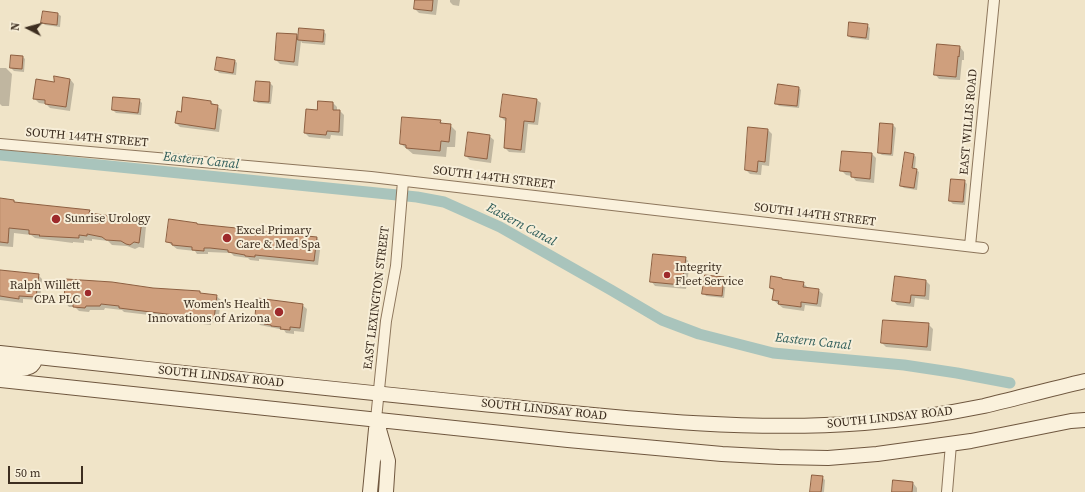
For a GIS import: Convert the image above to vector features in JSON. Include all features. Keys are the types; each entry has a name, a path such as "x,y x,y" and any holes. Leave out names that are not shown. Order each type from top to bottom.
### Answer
{"main road":[{"name":"SOUTH LINDSAY ROAD","path":"0,353 379,394 665,422 714,425 804,426 865,423 953,412 1085,381"},
{"path":"0,366 29,368 33,364 36,357"},
{"path":"0,380 584,441 722,454 772,457 828,458 877,454 951,444 1085,420"},
{"path":"370,492 376,419"},
{"path":"376,419 388,462 386,492"}],"street":[{"name":"EAST WILLIS ROAD","path":"970,246 994,0"},
{"name":"SOUTH 144TH STREET","path":"0,144 403,184 983,248"},
{"name":"EAST LEXINGTON STREET","path":"376,419 386,321 396,266 403,184"},
{"path":"946,492 951,444"}],"building":[{"path":"415,0 433,0 432,11 414,9"},
{"path":"43,11 58,13 57,25 41,23"},
{"path":"849,22 868,24 866,38 848,36"},
{"path":"299,28 324,30 323,42 298,40"},
{"path":"277,33 297,34 294,62 275,60"},
{"path":"937,44 960,46 956,77 934,75"},
{"path":"11,55 23,56 22,69 10,68"},
{"path":"217,57 235,60 233,73 215,70"},
{"path":"54,76 70,79 66,107 45,104 45,100 33,99 36,79 54,82"},
{"path":"256,81 270,82 269,102 254,101"},
{"path":"778,84 799,87 797,106 775,104"},
{"path":"503,94 537,99 534,122 524,121 521,150 504,148 506,118 500,117"},
{"path":"113,97 140,99 138,113 112,110"},
{"path":"183,97 211,101 211,104 218,105 215,129 175,123 177,111 181,112"},
{"path":"318,101 333,102 333,110 340,110 339,132 327,131 326,135 304,133 306,109 317,110"},
{"path":"402,117 441,120 440,123 451,124 449,142 441,141 440,151 406,148 406,145 400,144"},
{"path":"880,123 893,124 891,154 878,153"},
{"path":"748,127 768,129 765,162 758,161 757,172 745,170"},
{"path":"468,132 490,135 487,159 465,156"},
{"path":"842,151 872,153 870,179 851,177 851,172 840,171"},
{"path":"905,152 914,154 912,168 917,169 914,188 900,186"},
{"path":"951,179 965,180 963,202 949,201"},
{"path":"0,198 14,200 14,202 90,210 89,213 142,220 139,243 134,242 130,245 121,241 106,240 102,237 87,234 87,236 79,235 79,238 39,236 40,235 29,234 29,230 9,228 8,243 0,242"},
{"path":"169,219 197,224 246,229 245,230 317,237 314,261 255,255 255,257 245,256 228,252 228,250 204,248 204,251 192,250 192,247 172,245 172,243 166,242"},
{"name":"Integrity Fleet Service","path":"653,254 686,257 682,285 650,282"},
{"path":"0,270 39,274 36,297 19,296 19,299 0,296"},
{"path":"705,275 724,277 722,296 702,294"},
{"path":"771,276 804,282 803,287 819,289 817,304 801,302 801,307 778,304 779,301 772,300 774,289 770,288"},
{"path":"895,276 926,280 925,296 911,295 910,303 892,301"},
{"path":"66,279 112,282 153,288 200,291 200,293 217,295 214,319 207,318 207,321 198,320 198,318 119,308 119,306 101,304 100,306 86,306 85,308 73,307 73,304 64,303"},
{"name":"Women's Health Innovations of Arizona","path":"257,298 303,304 300,328 290,327 290,330 280,329 281,327 271,326 264,324 264,322 255,321"},
{"path":"883,320 929,323 927,347 881,343"},
{"path":"812,475 823,476 821,492 810,492"},
{"path":"893,480 913,482 912,492 892,492"}],"waterway":[{"name":"Eastern Canal","path":"0,155 417,197 444,202 500,227 662,320 699,334 773,353 904,365 1010,383"}],"place":[{"name":"Sunrise Urology","path":"56,219"},
{"name":"Excel Primary Care & Med Spa","path":"227,238"},
{"name":"Integrity Fleet Service","path":"667,275"},
{"name":"Ralph Willett CPA PLC","path":"88,293"},
{"name":"Women's Health Innovations of Arizona","path":"279,312"}]}
